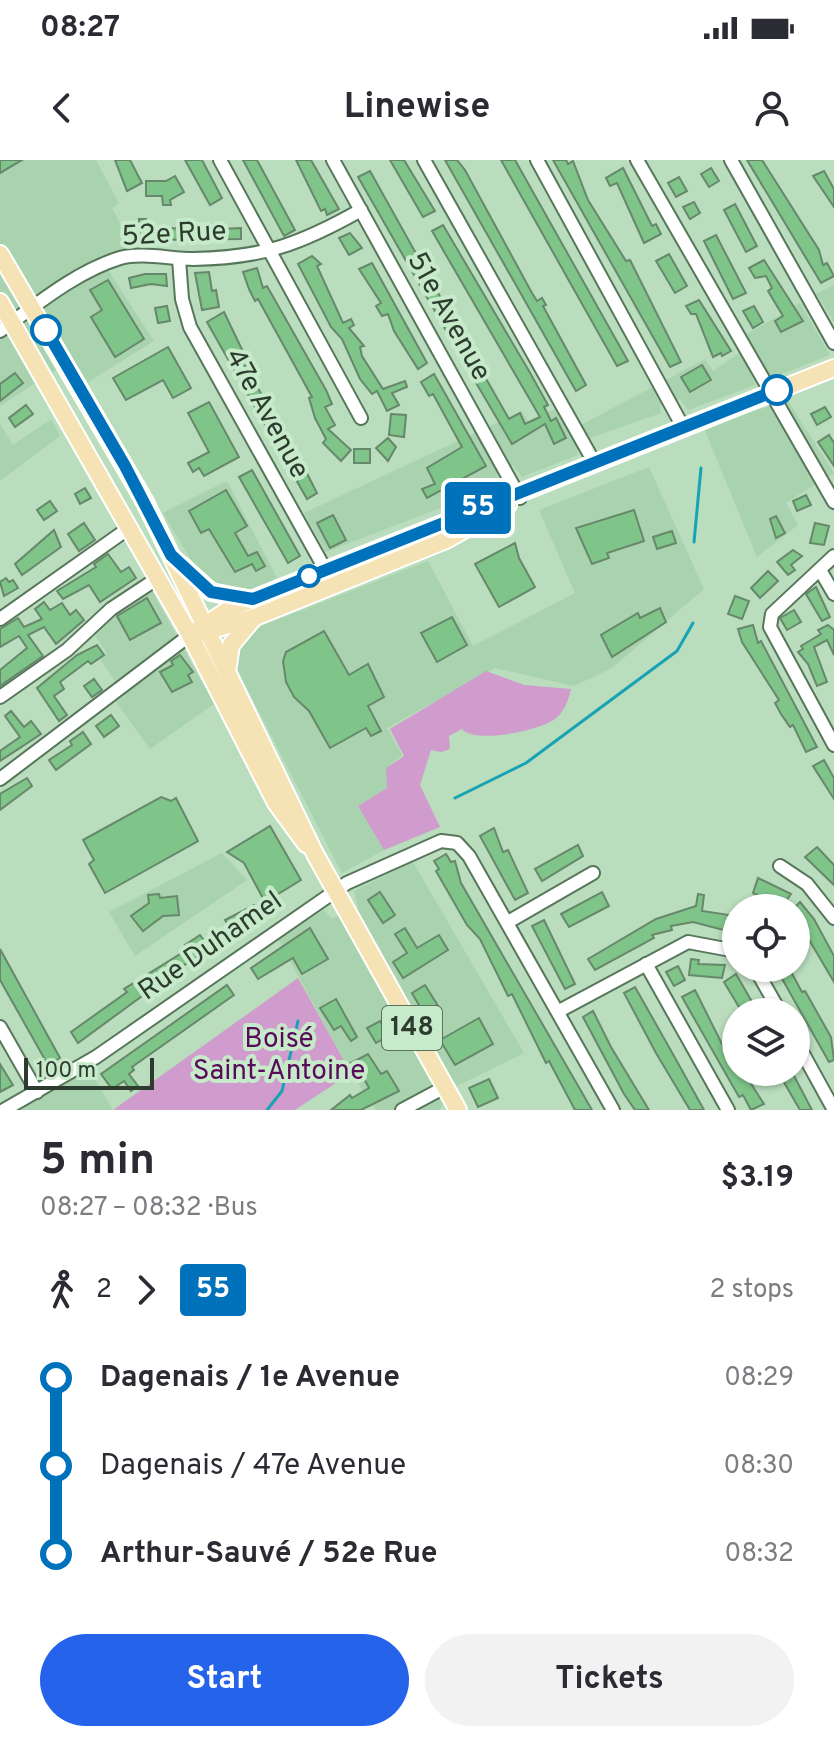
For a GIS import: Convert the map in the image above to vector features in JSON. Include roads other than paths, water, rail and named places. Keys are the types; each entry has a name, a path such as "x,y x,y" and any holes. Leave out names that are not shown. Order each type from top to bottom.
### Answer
{"main road":[{"name":"148","path":"0,254 125,466 171,555 200,631 286,821 315,854"},
{"name":"148","path":"0,302 6,327 158,578 200,631 227,674 315,854 458,1110"},
{"path":"200,631 253,599 834,368"},
{"path":"200,631 255,617 446,540 519,495"},
{"path":"171,555 211,592 253,599"},
{"path":"227,674 231,645 255,617"}],"street":[{"path":"220,160 361,418"},
{"name":"51e Avenue","path":"333,160 519,495"},
{"path":"424,160 594,462"},
{"path":"537,160 683,427"},
{"path":"637,160 834,502"},
{"path":"731,160 834,343"},
{"name":"52e Rue","path":"6,327 32,307 120,258 220,259 270,252 310,239 361,210"},
{"name":"47e Avenue","path":"179,259 182,299 190,327 334,585"},
{"path":"0,619 129,528"},
{"path":"834,556 772,614 770,627 834,745"},
{"path":"820,570 834,594"},
{"path":"0,697 67,650 111,609 158,578"},
{"path":"0,779 200,631"},
{"name":"Rue Duhamel","path":"4,1110 96,1057 335,890 441,841 453,841 465,850 508,922"},
{"path":"780,866 807,884 834,918"},
{"path":"593,873 508,922 613,1110"},
{"path":"559,1011 688,942 722,948"},
{"path":"646,964 728,1110"},
{"path":"0,1027 37,1092"},
{"path":"810,1066 834,1110"},
{"path":"402,1110 445,1087"}],"waterway":[{"path":"694,542 701,468"},
{"path":"455,798 526,763 677,651 693,623"},
{"path":"267,1110 282,1091 298,1021"}],"park label":[{"name":"Boisé Saint-Antoine","path":"279,1056"}]}
